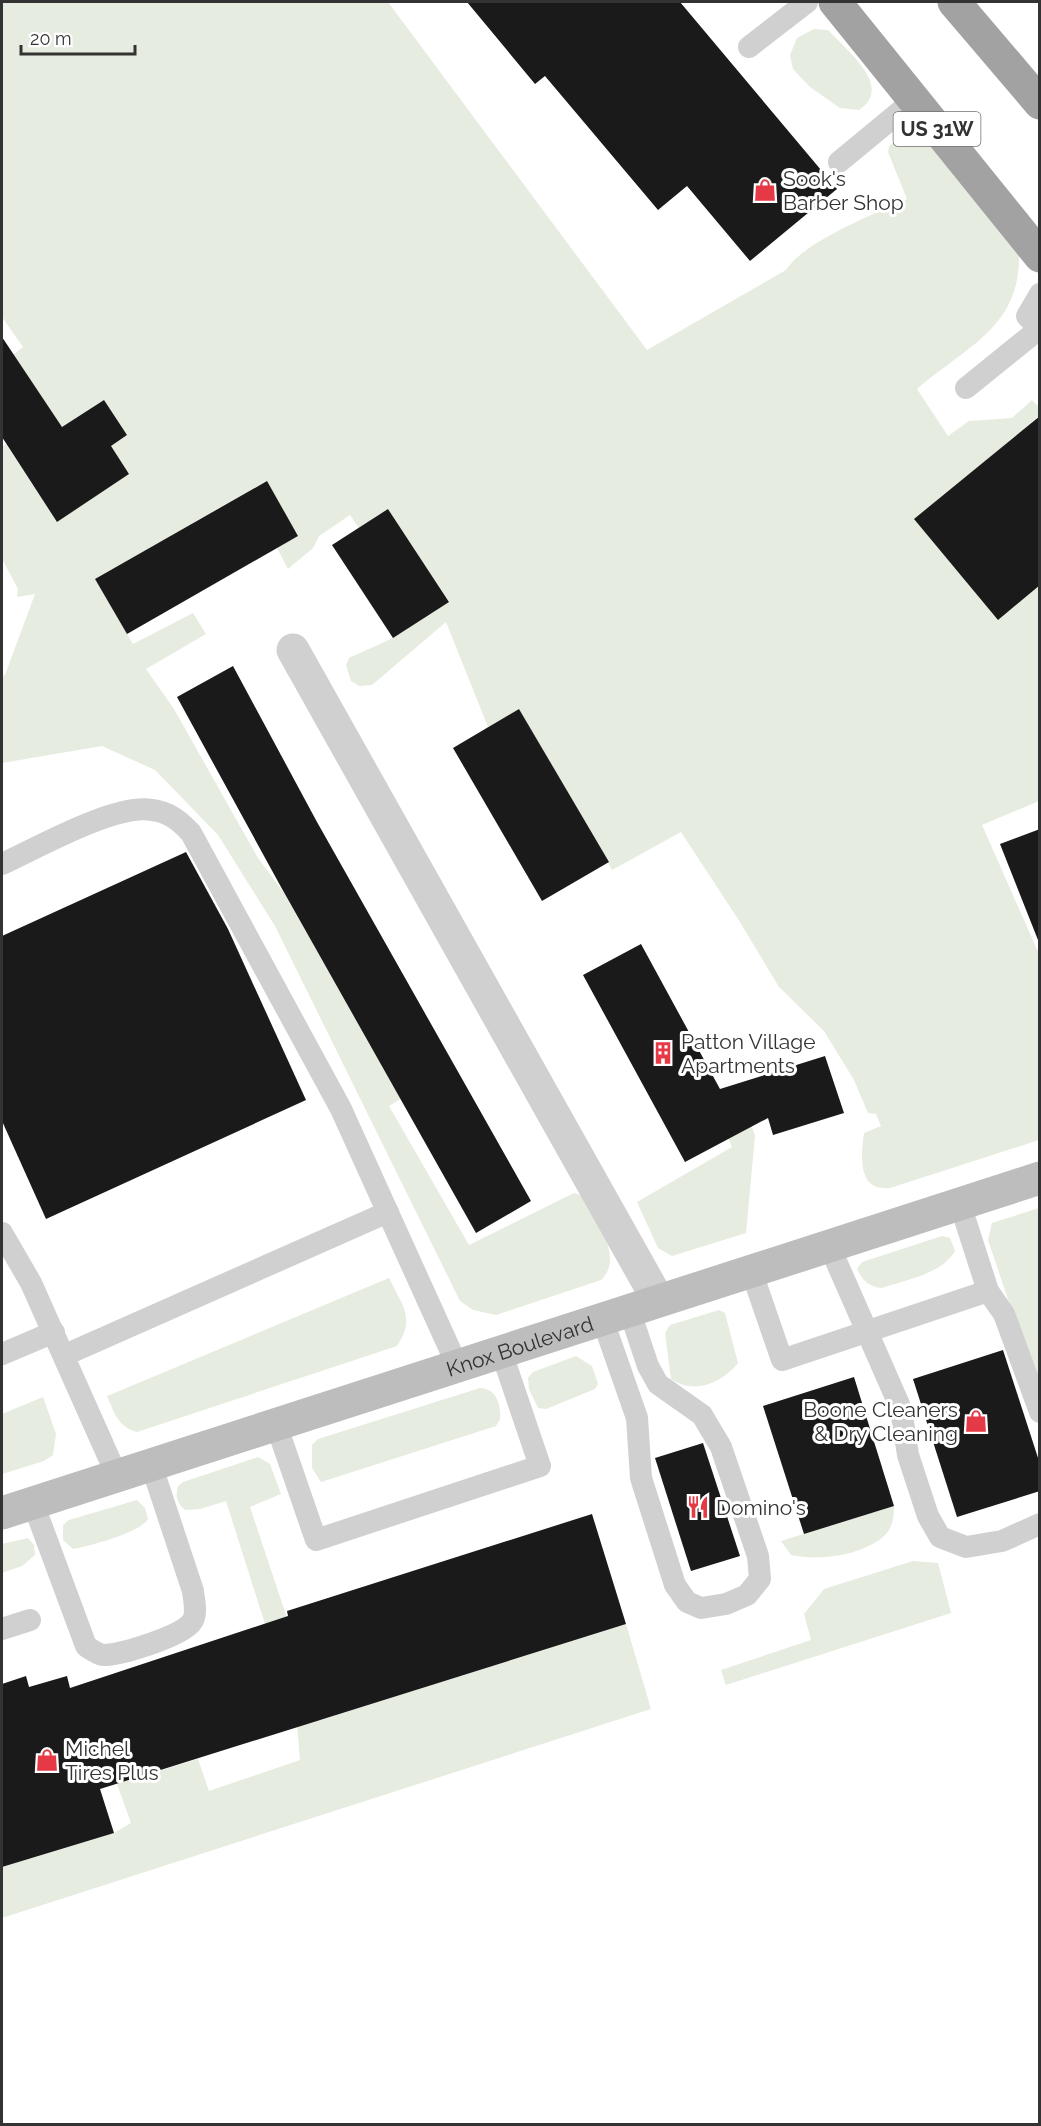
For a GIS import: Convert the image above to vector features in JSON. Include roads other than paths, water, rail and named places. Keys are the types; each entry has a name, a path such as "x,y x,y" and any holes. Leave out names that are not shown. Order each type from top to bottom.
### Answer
{"highway":[{"name":"US 31W","path":"835,2 1040,256"},
{"path":"954,2 1040,103"}],"main road":[{"name":"Knox Boulevard","path":"2,1513 1040,1178"}],"street":[{"path":"293,650 630,1309"}],"lane":[{"path":"749,47 807,2"},
{"path":"838,162 914,100"},
{"path":"966,388 1039,330 1028,316 1040,294"},
{"path":"2,864 125,811 152,809 170,815 182,823 191,833 341,1109 457,1365"},
{"path":"960,1204 988,1291 1004,1314 1040,1412"},
{"path":"65,1355 388,1212"},
{"path":"2,1233 31,1283 117,1476"},
{"path":"829,1245 901,1409 908,1455 928,1516 940,1537 966,1547 1002,1541 1040,1524"},
{"path":"751,1270 782,1360 988,1291"},
{"path":"630,1309 648,1366 658,1384 702,1415 721,1447 758,1556 760,1580 747,1595 726,1604 701,1608 687,1602 675,1585 641,1478 630,1309"},
{"path":"2,1354 54,1332"},
{"path":"276,1424 316,1540 540,1466 501,1351"},
{"path":"33,1503 86,1646 100,1655 126,1650 176,1634 192,1623 196,1609 193,1591 152,1464"},
{"path":"2,1629 30,1620"}],"place":[{"name":"Sook's Barber Shop","path":"765,190"},
{"name":"Patton Village Apartments","path":"663,1053"},
{"name":"Boone Cleaners & Dry Cleaning","path":"976,1421"},
{"name":"Domino's","path":"698,1507"},
{"name":"Michel Tires Plus","path":"47,1760"}]}
